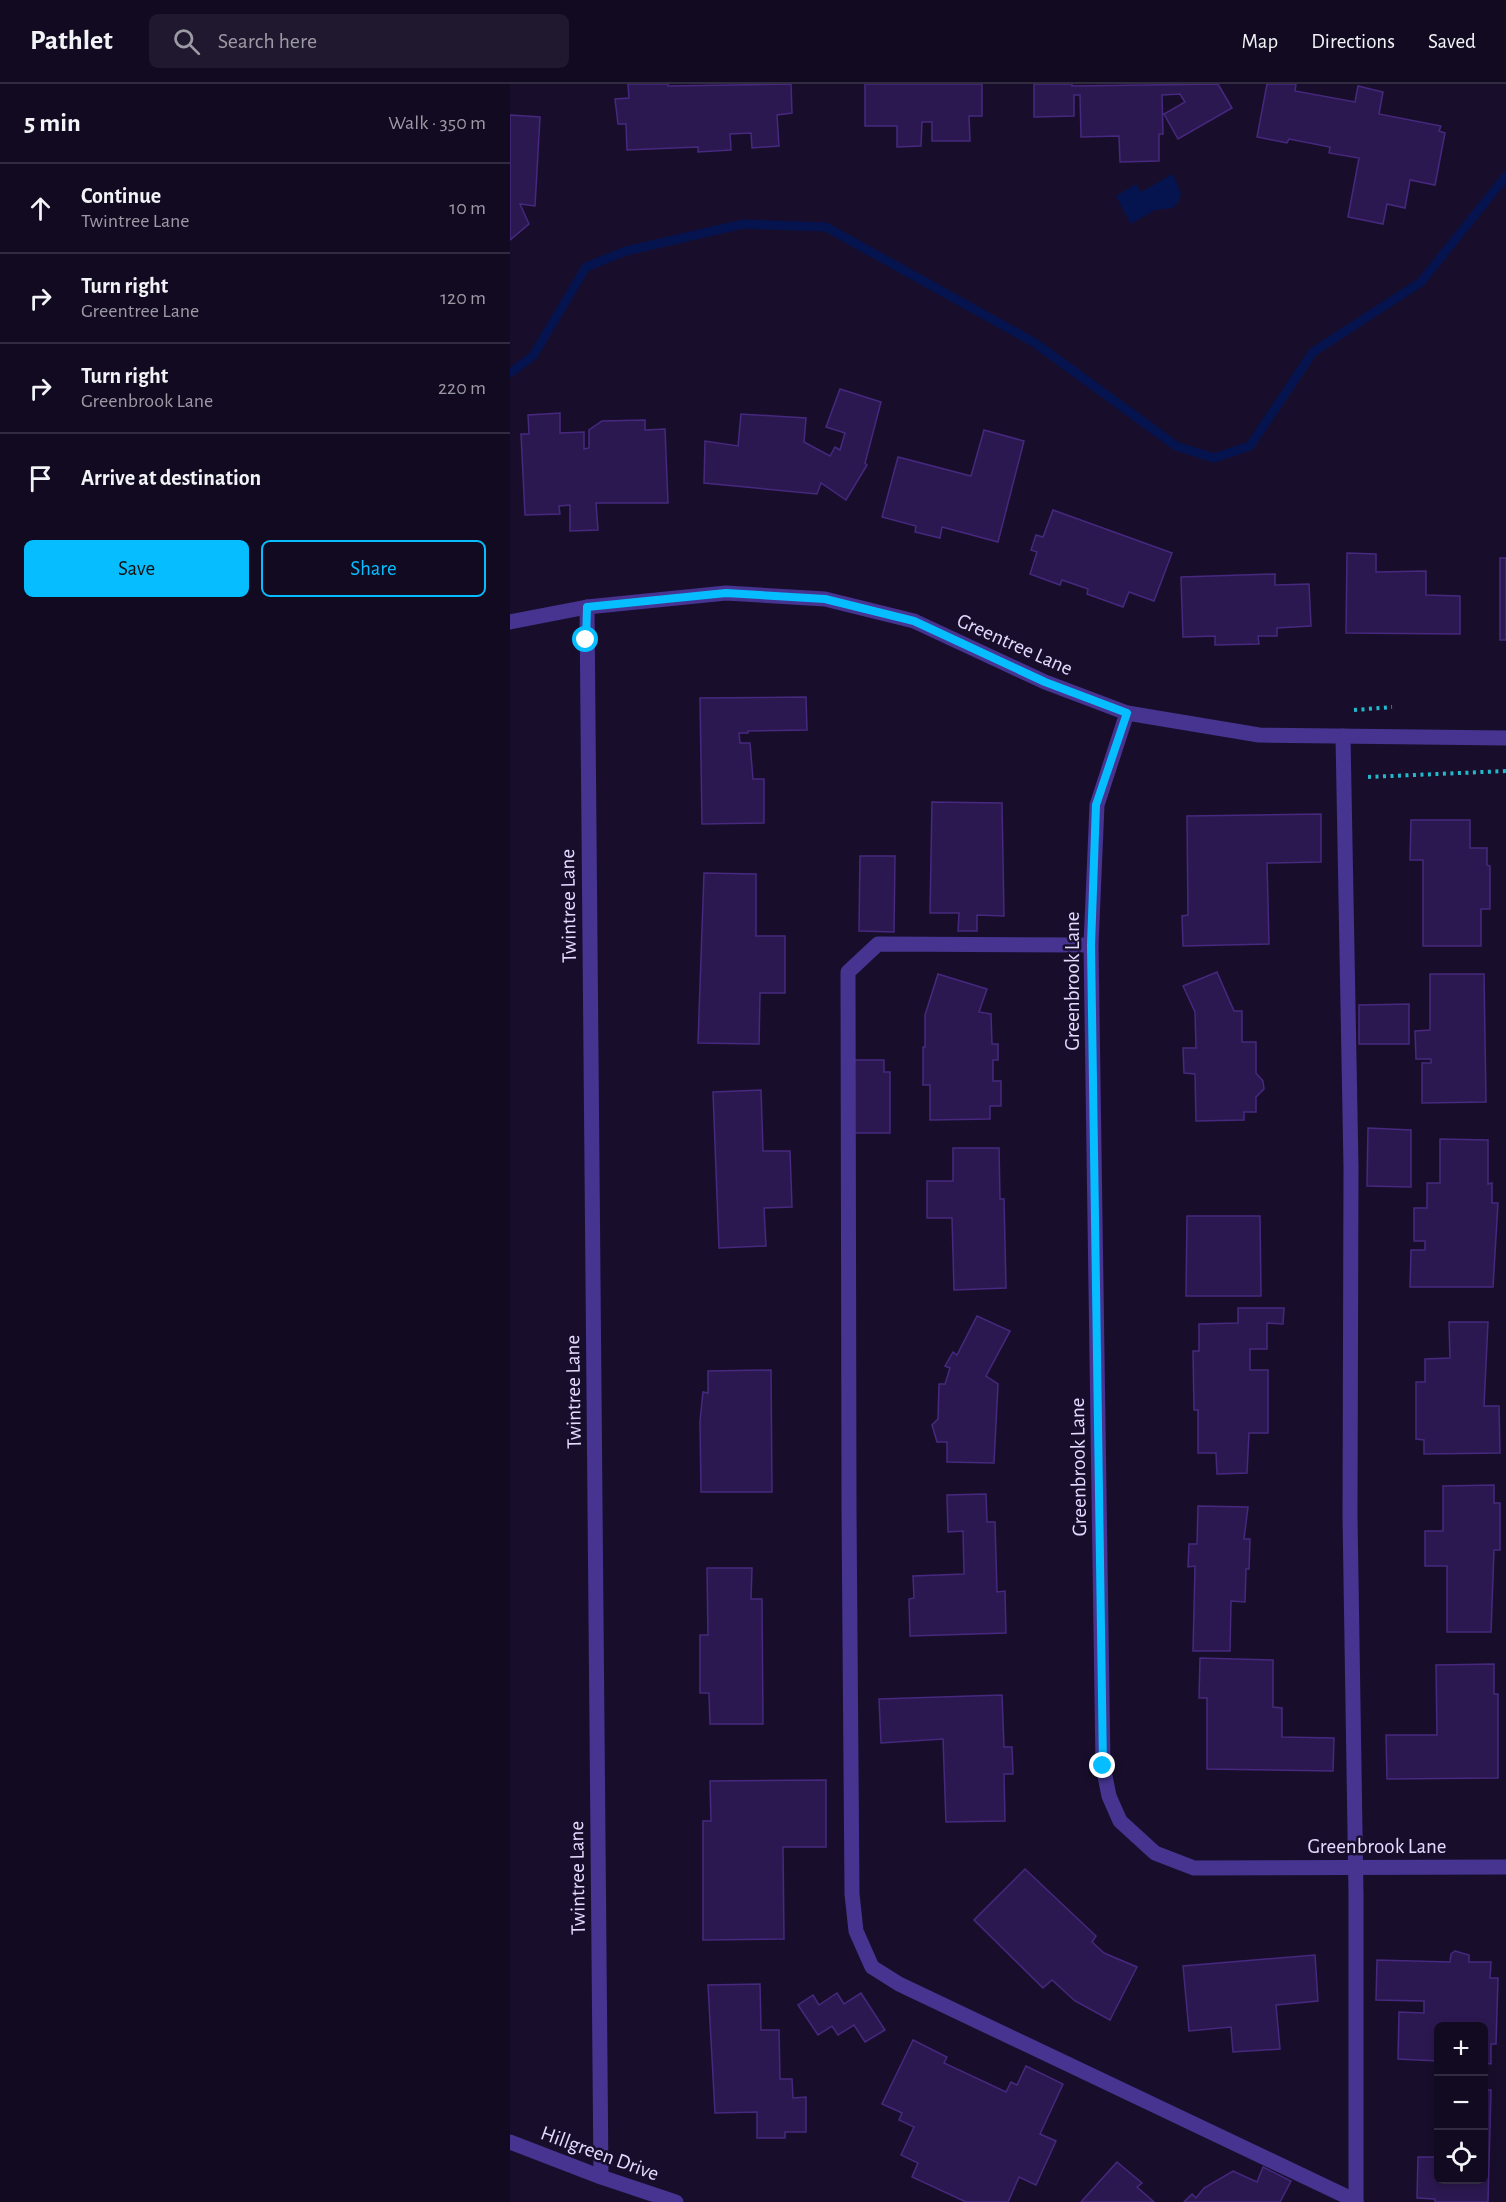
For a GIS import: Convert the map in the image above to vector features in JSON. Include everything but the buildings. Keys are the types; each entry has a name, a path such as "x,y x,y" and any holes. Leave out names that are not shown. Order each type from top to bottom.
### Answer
{"street":[{"name":"Greentree Lane","path":"510,622 587,607 726,593 825,599 914,621 1045,682 1127,713 1259,735 1506,738"},
{"name":"Twintree Lane","path":"587,607 601,2177"},
{"name":"Greenbrook Lane","path":"1127,713 1096,805 1091,945 1103,1766 1109,1796 1120,1821 1155,1853 1194,1868 1506,1867"},
{"path":"1091,945 878,944 848,972 851,1801 852,1894 856,1931 872,1967 899,1984 1356,2202 1356,1867 1350,1516 1351,1167 1343,736"},
{"name":"Hillgreen Drive","path":"510,2142 601,2177 676,2202"}],"path":[{"path":"1352,710 1392,706"},
{"path":"1343,778 1506,771"}],"shaded area":[{"path":"1173,174 1181,194 1179,201 1173,208 1155,210 1131,224 1116,196 1136,184 1141,192"}],"waterway":[{"path":"510,373 533,356 586,267 626,251 743,224 826,227 1035,343 1176,446 1214,458 1250,446 1313,352 1421,282 1506,176"}],"route":[{"path":"586,640 587,607 726,593 825,599 914,621 1045,682 1127,713 1096,805 1091,945 1103,1766"}]}
